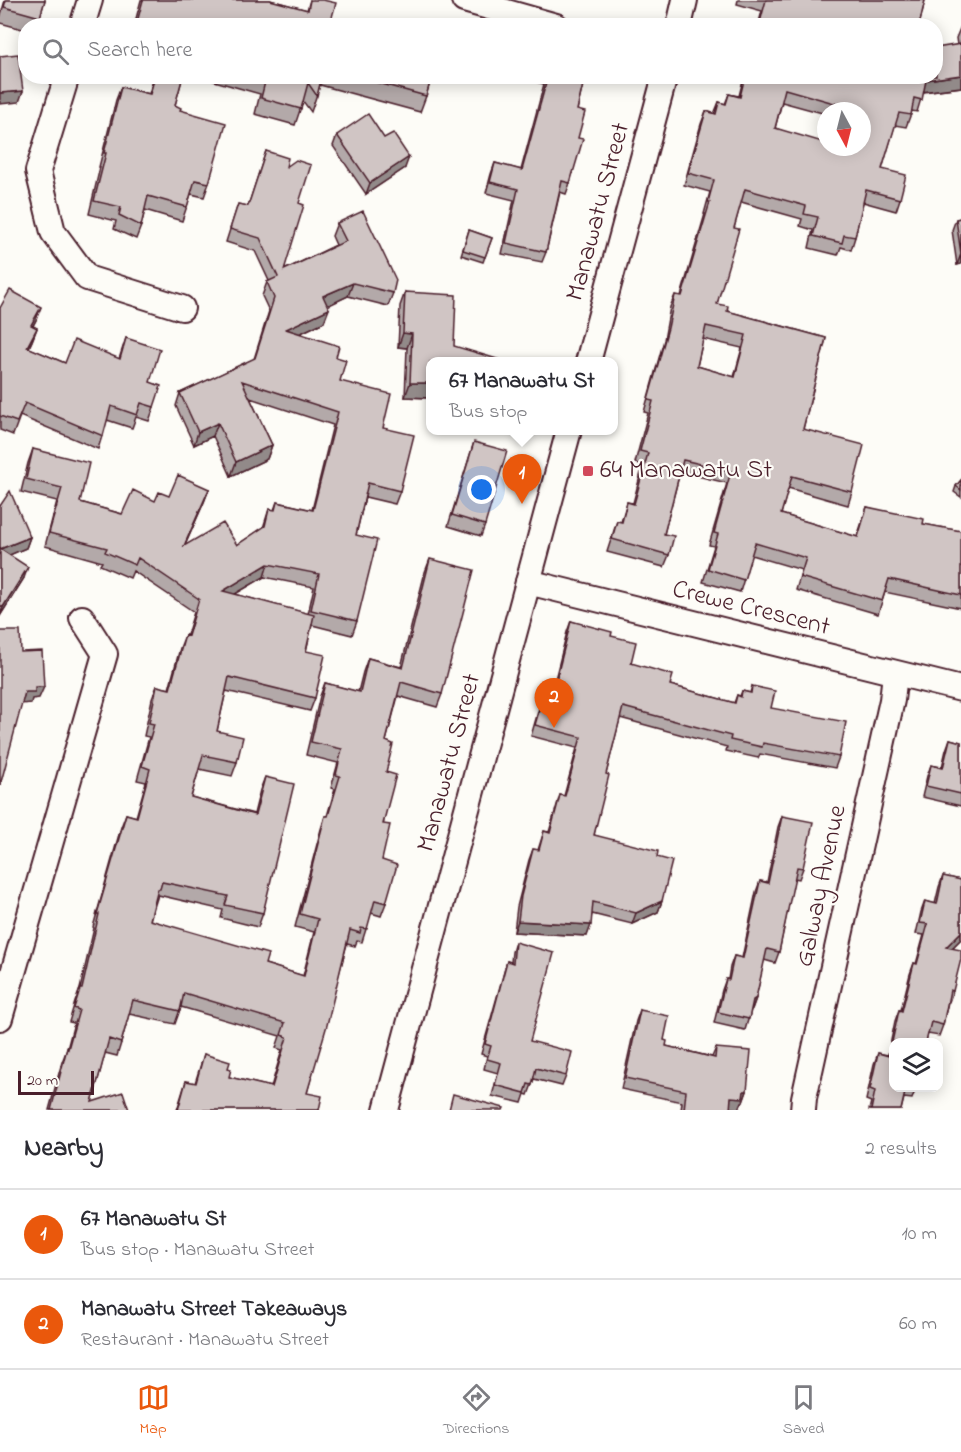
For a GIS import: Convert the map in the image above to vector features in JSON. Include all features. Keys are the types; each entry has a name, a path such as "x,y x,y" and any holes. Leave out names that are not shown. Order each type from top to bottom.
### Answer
{"street":[{"path":"84,18 90,0"},
{"path":"464,0 528,18"},
{"path":"681,18 686,0"},
{"path":"65,84 38,171 53,232 87,278 182,308"},
{"name":"Manawatu Street","path":"589,357 663,84"},
{"name":"Manawatu Street","path":"386,1110 568,435"},
{"name":"Crewe Crescent","path":"528,582 961,689"},
{"path":"0,1018 105,654 82,618"},
{"name":"Galway Avenue","path":"803,1110 892,700 895,674"}],"building":[{"path":"6,0 45,0 40,17 4,7"},
{"path":"143,0 270,0 308,10 310,0 336,3 332,18 138,18"},
{"path":"766,0 925,0 921,18 761,18"},
{"path":"961,44 961,75 943,78 943,47"},
{"path":"18,54 18,84 22,84 23,91 0,93 0,56"},
{"path":"153,84 181,84 175,105 181,108 180,110 226,123 209,183 195,180 187,207 148,196 141,226 119,215 121,207 94,201 121,87 150,94"},
{"path":"264,84 308,84 301,109 261,98"},
{"path":"309,84 320,84 317,96"},
{"path":"382,84 430,84 426,96"},
{"path":"546,84 583,84 577,110 585,112 578,138 583,139 570,183 562,181 546,252 506,243 518,189 490,182 495,163 522,170"},
{"path":"743,84 925,84 922,100 914,98 911,115 899,113 882,169 906,175 900,199 866,190 855,237 844,235 842,243 813,236 818,217 804,214 806,206 745,189 734,228 739,229 717,304 728,306 727,311 826,338 803,429 864,445 852,492 792,476 781,514 858,537 867,507 924,519 923,524 961,531 961,595 889,579 882,601 800,577 806,558 755,543 744,580 708,569 718,534 714,533 731,471 683,460 664,534 674,536 669,555 612,539 617,521 622,522 627,502 634,504 648,453 640,451 653,401 648,400 675,295 682,296 710,202 708,202 714,180 688,173 706,111 716,114 719,102 726,104 729,94 740,97","holes":["706,326 746,335 735,377 697,366"]},
{"path":"368,114 384,138 393,133 409,157 370,183 337,135"},
{"path":"266,151 288,158 286,167 296,160 311,165 299,203 304,205 284,270 346,241 337,223 363,211 396,280 393,293 353,283 323,296 329,309 286,329 339,346 336,357 346,360 340,381 391,394 383,428 414,435 400,491 368,483 356,535 377,540 357,621 311,610 319,574 268,564 223,591 314,615 306,651 325,655 315,698 229,677 217,731 243,737 237,762 203,755 191,797 255,815 265,777 294,784 263,913 225,905 228,896 162,882 150,920 268,954 265,964 304,976 318,919 300,914 325,816 328,816 340,776 336,775 342,749 311,742 325,683 360,692 368,658 403,668 430,559 474,570 442,694 401,682 386,741 393,744 386,772 396,775 383,824 390,825 382,860 397,865 386,903 375,900 367,929 361,928 360,933 350,930 327,1025 307,1093 322,1096 319,1110 178,1110 186,1081 196,1083 204,1054 230,1062 229,1077 272,1087 287,1037 281,1035 285,1023 184,993 180,1011 133,1000 121,1043 109,1039 92,1102 123,1092 129,1110 51,1110 79,1010 74,1008 80,989 82,989 99,914 97,914 126,814 137,817 150,769 142,766 154,724 149,723 157,686 170,689 185,635 188,636 199,599 138,558 135,565 105,552 107,548 49,533 62,488 26,479 33,449 89,463 80,502 122,514 133,490 155,501 159,492 169,496 178,475 209,489 184,546 223,523 237,545 265,526 269,509 275,510 277,502 313,510 338,412 242,381 272,445 236,462 218,423 198,432 180,393 255,358 274,298 267,282 278,277 260,238 230,229 238,204 248,206"},
{"path":"961,218 961,254 956,219"},
{"path":"469,230 492,238 485,257 463,250"},
{"path":"10,290 41,307 31,325 37,328 27,347 65,363 74,340 120,359 126,338 160,349 150,382 161,386 154,407 141,403 137,415 111,406 103,436 25,403 17,422 0,416 0,308"},
{"path":"405,292 456,295 454,346 490,357 426,357 426,383 410,383 412,334 403,333"},
{"path":"474,442 507,451 485,525 452,515"},
{"path":"961,480 961,490 956,486"},
{"path":"10,491 30,537 0,549 0,506"},
{"path":"0,549 28,567 3,607 0,605"},
{"path":"571,621 612,632 611,636 636,642 631,663 673,675 670,685 735,703 737,695 741,697 742,691 751,693 752,686 775,691 771,708 846,722 839,757 763,743 762,747 730,740 731,736 623,707 594,835 658,851 657,857 672,861 662,901 636,913 593,902 591,925 518,921 521,896 533,849 539,850 544,831 550,833 560,795 565,796 581,737 535,725 545,690 553,692"},
{"path":"0,631 20,631 21,652 42,651 44,687 35,687 35,692 25,692 0,786"},
{"path":"950,739 961,742 961,794 926,786 931,765 943,768"},
{"path":"782,816 813,822 803,868 797,867 779,952 767,949 749,1019 718,1012 734,956 743,958 760,881 768,883"},
{"path":"943,876 961,880 961,932 946,947 961,950 961,959 953,991 950,990 943,1025 931,1022 927,1038 893,1038 899,1010 902,1011 914,963 917,964 928,924 920,923 925,901 937,904"},
{"path":"515,942 554,953 530,1041 572,1052 566,1076 536,1068 532,1085 528,1084 525,1093 495,1085 501,1063 487,1059 491,1046 485,1044 507,961 513,963"},
{"path":"640,1010 669,1016 664,1040 667,1041 666,1046 715,1058 716,1048 751,1051 747,1091 744,1091 743,1098 731,1097 730,1110 684,1110 686,1091 625,1078"},
{"path":"878,1053 889,1056 889,1092 905,1092 901,1110 871,1110 875,1091 870,1089"},
{"path":"453,1094 504,1108 503,1110 449,1110"}],"place":[{"name":"64 Manawatu St","path":"588,471"},
{"name":"67 Manawatu St","path":"522,504"},
{"name":"Manawatu Street Takeaways","path":"554,728"}]}
